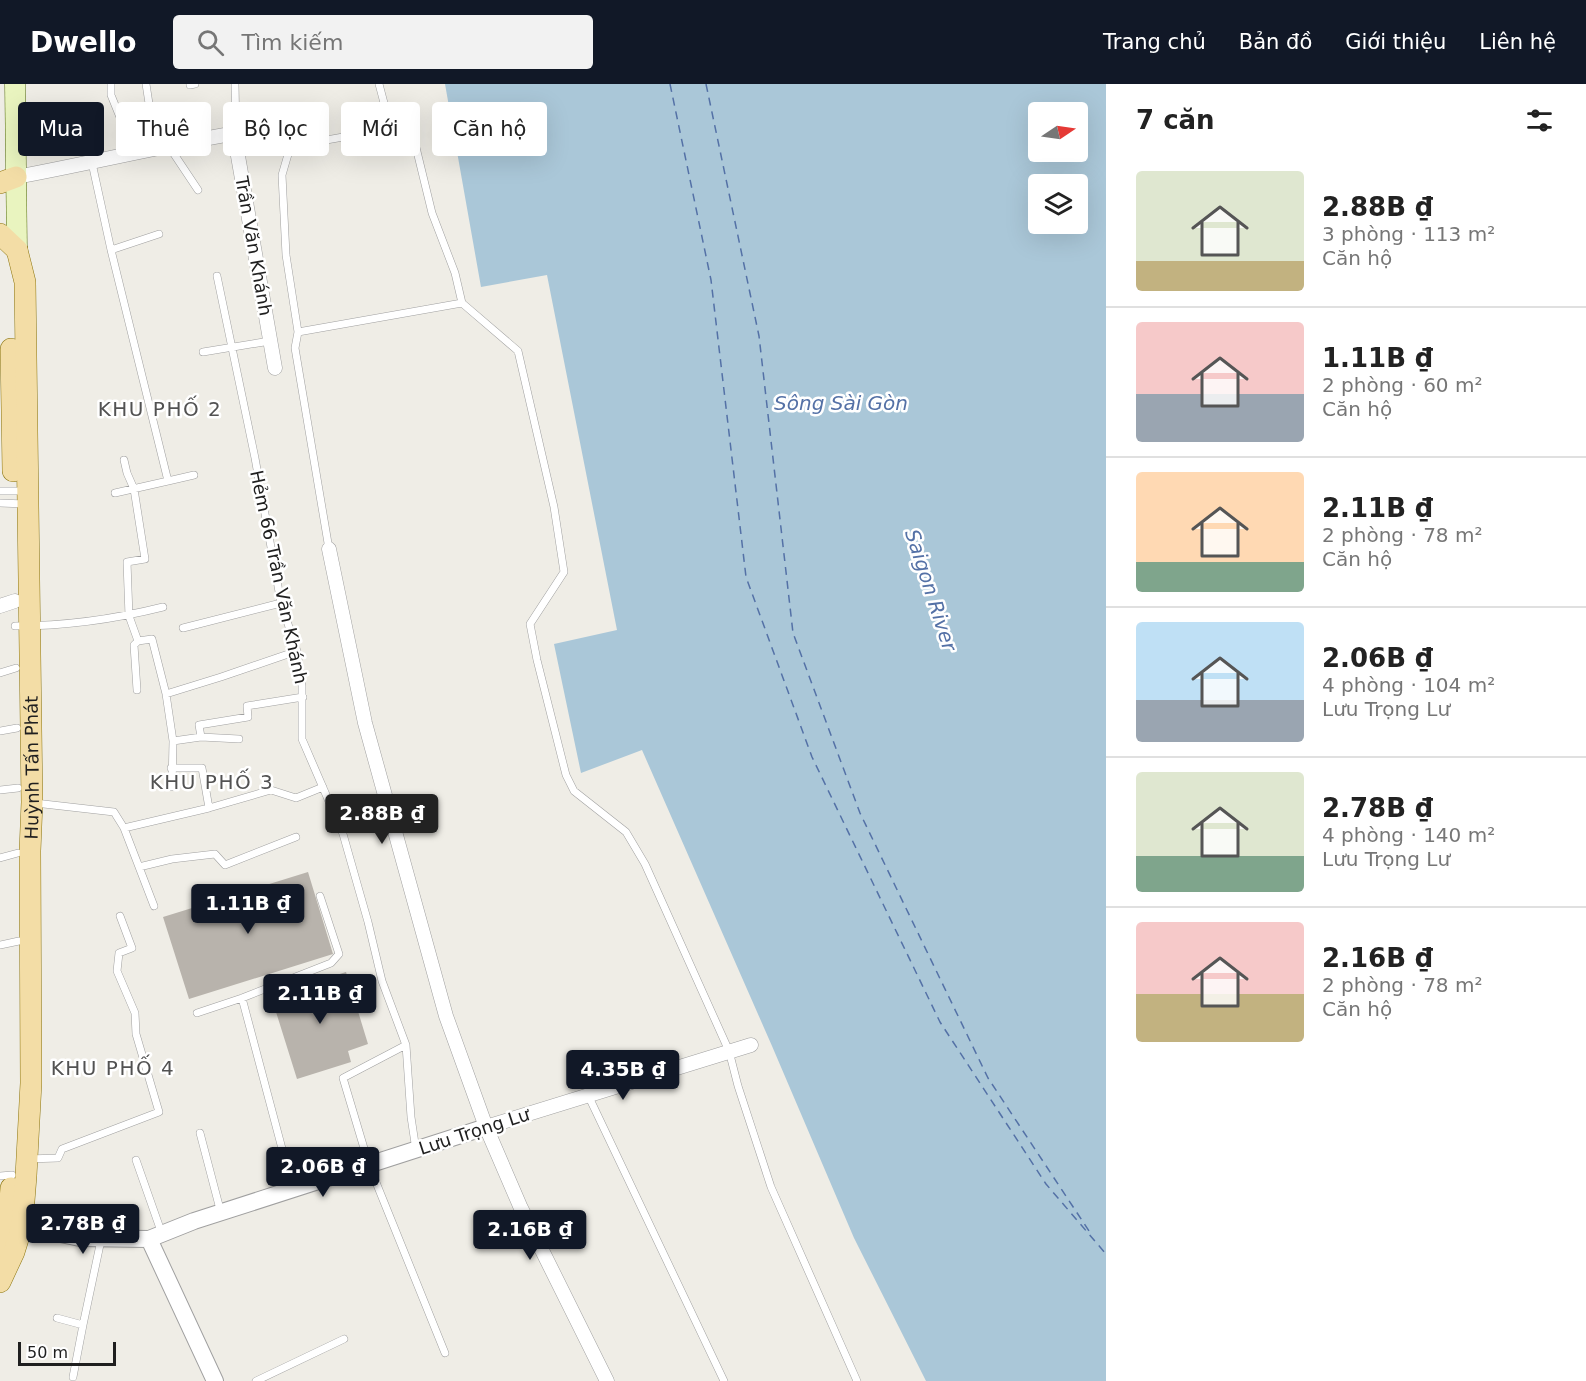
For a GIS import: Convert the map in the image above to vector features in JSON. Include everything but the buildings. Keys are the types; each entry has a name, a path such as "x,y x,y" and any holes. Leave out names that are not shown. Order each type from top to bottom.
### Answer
{"main road":[{"name":"Huỳnh Tấn Phát","path":"15,84 8,180 17,250 25,282 8,604 22,635 8,670 8,730 16,793"},
{"path":"0,234 17,250"},
{"name":"Huỳnh Tấn Phát","path":"16,1172 31,1083 16,854 22,635 14,497 5,422 10,282 17,250"},
{"name":"Huỳnh Tấn Phát","path":"0,1282 14,1252 18,1080 9,943 16,854"},
{"name":"Huỳnh Tấn Phát","path":"0,1250 15,1224"}],"street":[{"path":"8,180 117,156"},
{"name":"Trần Văn Khánh","path":"240,156 275,368"},
{"path":"329,549 365,723 446,1016 486,1126 520,1206 607,1381"},
{"name":"Lưu Trọng Lư","path":"15,1224 80,1238 155,1236 486,1126 751,1045"},
{"path":"155,1236 215,1381"}],"lane":[{"path":"111,84 111,94 116,107"},
{"path":"146,84 149,102"},
{"path":"236,84 236,102"},
{"path":"379,84 383,102"},
{"path":"329,549 295,348 298,332 286,255 282,175 289,152 304,144 341,137"},
{"path":"172,156 198,190"},
{"path":"418,156 432,213 455,273 462,303 518,351 554,507 564,572 530,624 566,775 574,791 627,832 645,864 729,1051 771,1187 857,1381"},
{"path":"92,162 111,250 168,480"},
{"path":"111,250 159,234"},
{"name":"Hẻm 66 Trần Văn Khánh","path":"218,276 281,603 297,651 303,697 302,739 323,787"},
{"path":"298,332 462,303"},
{"path":"203,352 270,341"},
{"path":"124,460 134,489 145,559 127,562 129,616 138,641"},
{"path":"116,493 194,475"},
{"path":"183,628 281,603"},
{"path":"22,635 77,623 129,616 163,607"},
{"path":"137,690 134,645 138,641 152,639 166,694 173,741 171,787"},
{"path":"166,694 297,651"},
{"path":"201,737 199,725 248,717 247,706 303,697"},
{"path":"173,741 201,737 239,739"},
{"path":"171,768 202,768 209,808"},
{"path":"124,828 209,808 271,790 296,798 323,787 343,834 382,981 406,1045 411,1117 416,1150"},
{"path":"16,793 68,808 114,812 124,828 154,906"},
{"path":"139,867 215,854 225,865 296,837"},
{"path":"197,1013 332,963 339,954 320,896"},
{"path":"16,1172 58,1158 62,1149 159,1112 136,1034 135,1013 117,971 118,953 132,948 120,916"},
{"path":"242,998 293,1190"},
{"path":"406,1045 343,1078 369,1165 445,1353"},
{"path":"588,1095 724,1381"},
{"path":"200,1133 221,1213"},
{"path":"136,1160 155,1236"},
{"path":"73,1377 101,1238"},
{"path":"57,1318 82,1325"},
{"path":"256,1381 344,1339"}],"water":[{"name":"Sông Sài Gòn","path":"445,84 1106,84 1106,1381 926,1381 854,1238 642,750 581,773 554,644 617,630 547,275 481,287 458,156 547,156 547,102 448,102"}],"ferry route":[{"path":"670,84 711,280 746,577 812,757 940,1022 1046,1184 1106,1254"},
{"path":"706,84 759,336 793,633 860,813 988,1078 1091,1234"}],"district":[{"name":"KHU PHỐ 2","path":"160,409"},
{"name":"KHU PHỐ 3","path":"212,782"},
{"name":"KHU PHỐ 4","path":"113,1068"}],"water label":[{"name":"Saigon River","path":"931,590"}]}
